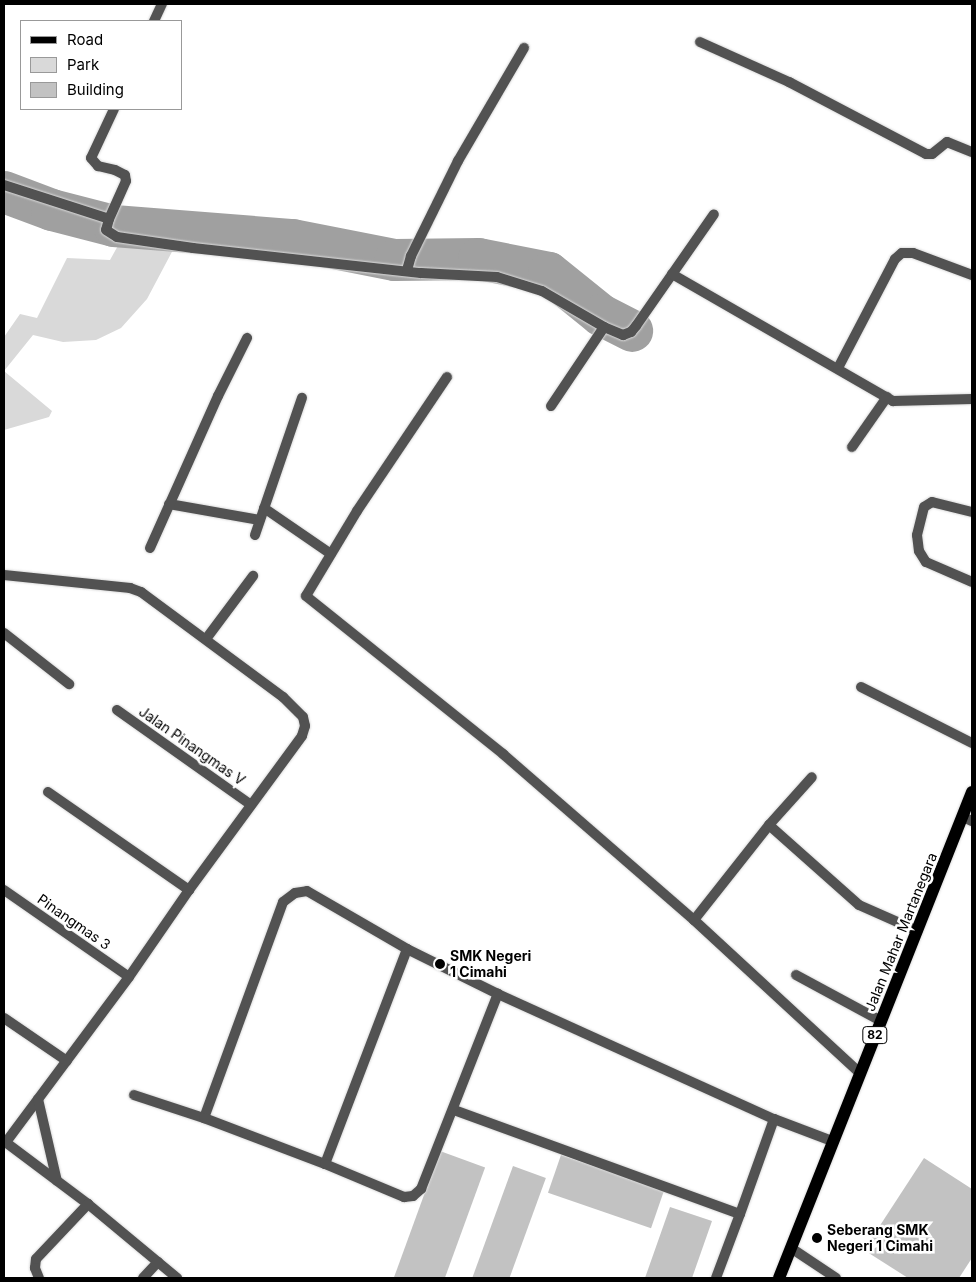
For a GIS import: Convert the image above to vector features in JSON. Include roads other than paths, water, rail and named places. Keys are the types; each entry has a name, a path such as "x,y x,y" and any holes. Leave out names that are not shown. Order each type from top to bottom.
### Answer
{"main road":[{"name":"Jalan Mahar Martanegara","path":"779,1278 881,1021 967,819 972,792"}],"street":[{"path":"154,20 162,4"},
{"path":"700,42 789,82 926,154 932,154 947,142 972,152"},
{"path":"408,264 458,161 524,48"},
{"path":"114,110 91,161 98,166 126,175 106,230 117,237 193,248 408,264 497,277 542,291 604,327 623,335 631,332 714,214"},
{"path":"4,185 108,222"},
{"path":"838,368 895,259 902,253 913,253 972,275"},
{"path":"672,274 887,397 903,402 972,399"},
{"path":"551,406 604,327"},
{"path":"150,548 218,396 247,338"},
{"path":"447,377 331,554 306,596 503,754 694,920 860,1073"},
{"path":"852,447 887,397"},
{"path":"254,535 302,398"},
{"path":"972,512 932,502 924,507 918,536 919,552 926,562 972,582"},
{"path":"169,504 260,520"},
{"path":"264,508 331,554"},
{"path":"4,575 130,588 141,592 283,697 302,718 305,726 302,736 189,890 129,977 5,1142 88,1204 177,1278"},
{"path":"206,639 252,576"},
{"path":"4,633 69,684"},
{"path":"861,687 972,743"},
{"name":"Jalan Pinangmas V","path":"117,710 251,805"},
{"path":"694,920 769,825 812,777"},
{"path":"48,792 189,890"},
{"path":"769,825 859,905 918,931"},
{"name":"Pinangmas 3","path":"4,890 129,977"},
{"path":"204,1118 284,902 295,893 306,891 407,949 498,994 774,1119 832,1141"},
{"path":"325,1164 407,949"},
{"path":"796,975 881,1021"},
{"path":"134,1095 204,1118 325,1164 404,1197 413,1196 421,1189 454,1110 498,994"},
{"path":"4,1018 67,1061"},
{"path":"38,1100 57,1181"},
{"path":"454,1110 740,1214"},
{"path":"716,1278 774,1119"},
{"path":"39,1278 35,1268 36,1259 88,1204"},
{"path":"791,1248 836,1278"},
{"path":"143,1278 158,1262"}],"waterway":[{"path":"4,192 52,210 114,226 293,240 395,260 479,259 549,273 601,315 632,331"}],"place":[{"name":"SMK Negeri 1 Cimahi","path":"440,964"},
{"name":"Seberang SMK Negeri 1 Cimahi","path":"817,1238"}]}
